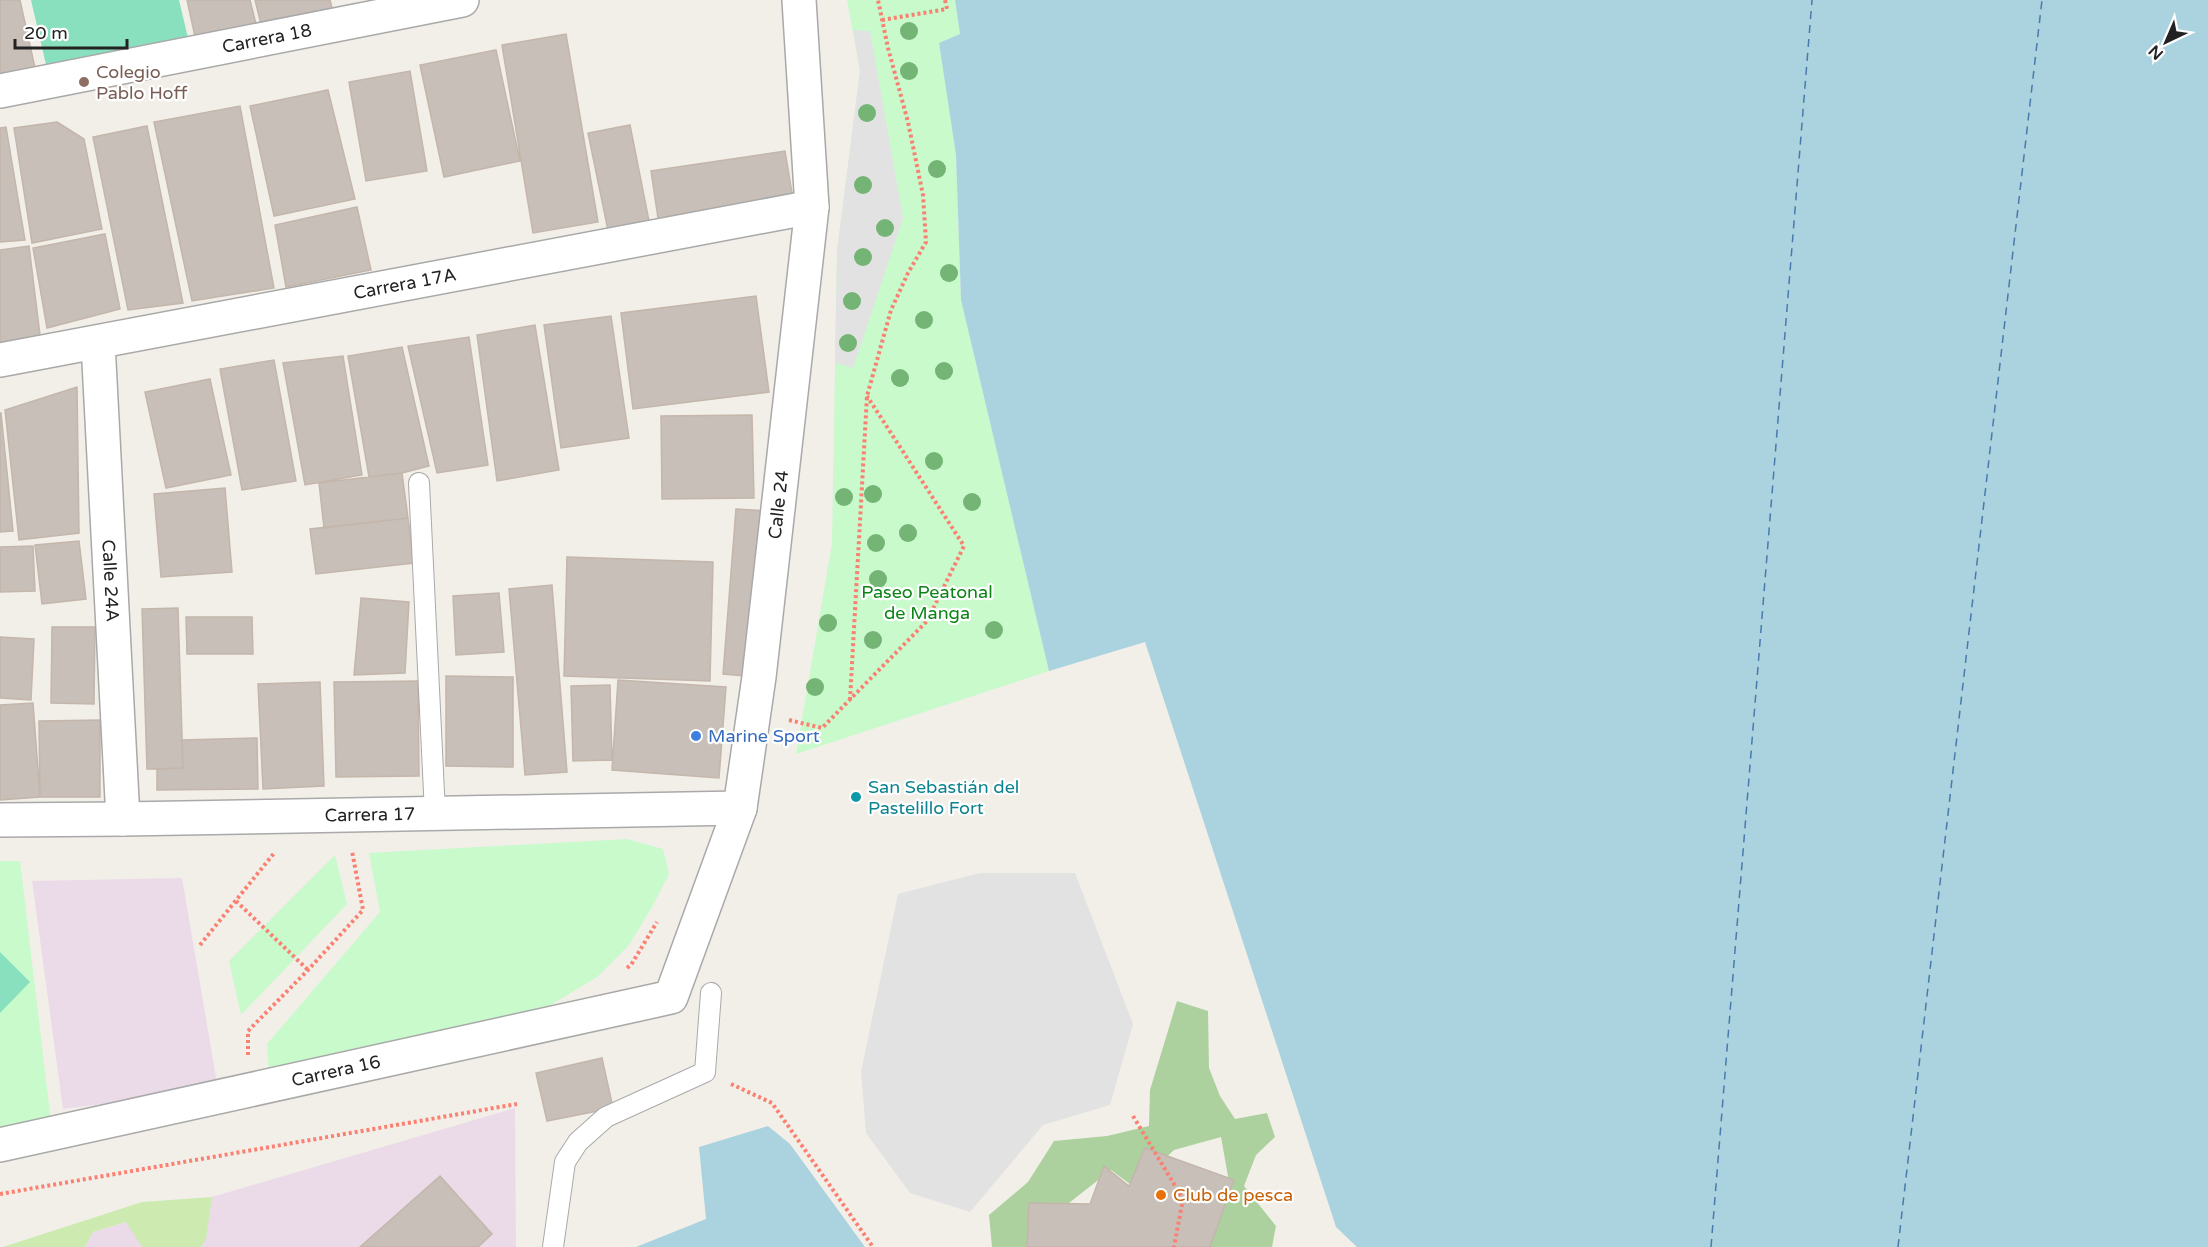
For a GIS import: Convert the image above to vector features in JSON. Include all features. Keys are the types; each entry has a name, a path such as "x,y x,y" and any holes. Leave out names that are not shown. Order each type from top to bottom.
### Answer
{"street":[{"name":"Carrera 18","path":"0,91 352,11 462,0"},
{"name":"Calle 24","path":"671,996 740,808 754,710 812,207 800,0"},
{"name":"Carrera 17A","path":"0,360 812,207"},
{"name":"Calle 24A","path":"98,343 123,819"},
{"name":"Carrera 17","path":"0,820 740,808"},
{"name":"Carrera 16","path":"0,1145 671,996"}],"lane":[{"path":"419,483 435,813"},
{"path":"553,1247 565,1162 578,1142 606,1117 705,1072 711,993"}],"path":[{"path":"850,700 867,396 891,309 926,242 923,195 878,0"},
{"path":"882,20 947,9 945,0"},
{"path":"754,710 822,728 927,621 964,546 867,396"},
{"path":"248,1061 248,1031 363,910 351,845"},
{"path":"200,945 278,849"},
{"path":"236,901 308,970"},
{"path":"705,1072 772,1103 873,1247"},
{"path":"0,1194 517,1104"},
{"path":"1133,1116 1184,1199 1174,1247"}],"shaded area":[{"path":"853,30 870,31 903,218 853,368 835,363 837,251 860,71"},
{"path":"980,873 1075,873 1133,1024 1110,1105 1043,1125 970,1212 910,1193 866,1133 861,1072 898,894"},
{"path":"182,878 218,1089 63,1109 32,881"},
{"path":"515,1108 516,1247 42,1247 93,1232"}],"green space":[{"path":"31,0 179,0 188,38 47,69"},
{"name":"Paseo Peatonal de Manga","path":"847,0 955,0 960,34 939,43 956,155 961,300 1049,671 796,754 832,543 837,251 860,71"},
{"path":"627,839 663,849 669,874 629,945 597,977 549,1006 269,1073 267,1044 380,912 369,853"},
{"path":"335,855 347,904 241,1015 229,961"},
{"path":"0,861 20,861 51,1122 0,1134"},
{"path":"0,952 30,982 0,1013"},
{"path":"1177,1001 1208,1011 1209,1068 1220,1096 1235,1119 1267,1113 1275,1137 1256,1155 1244,1186 1276,1226 1272,1247 1202,1247 1229,1182 1221,1137 1174,1150 1134,1187 1111,1170 1032,1232 1026,1247 992,1247 989,1215 1028,1182 1054,1141 1107,1136 1149,1126 1150,1090"},
{"path":"212,1197 206,1239 201,1247 142,1247 126,1222 93,1232 85,1247 3,1247 142,1202"}],"water":[{"path":"955,0 2208,0 2208,1247 1357,1247 1336,1227 1145,642 1049,671 961,300 956,155 939,43 960,34"},
{"path":"768,1126 790,1144 865,1247 636,1247 706,1219 699,1147"}],"building":[{"path":"0,0 20,0 35,68 0,75"},
{"path":"187,0 250,0 257,28 196,41"},
{"path":"255,0 330,0 333,12 262,28"},
{"path":"566,34 598,222 533,233 502,45"},
{"path":"496,50 520,161 444,177 420,65"},
{"path":"410,71 427,171 366,181 349,82"},
{"path":"328,90 355,199 274,216 250,106"},
{"path":"240,106 274,288 192,301 154,122"},
{"path":"57,122 84,139 102,229 32,243 14,128"},
{"path":"630,125 650,226 609,235 588,133"},
{"path":"147,126 183,303 128,310 93,137"},
{"path":"6,127 25,240 0,242 0,128"},
{"path":"785,151 794,205 659,225 651,171"},
{"path":"357,207 371,270 286,287 275,225"},
{"path":"105,234 120,309 47,328 33,248"},
{"path":"29,246 40,335 0,347 0,250"},
{"path":"756,296 769,392 633,409 621,313"},
{"path":"611,316 629,438 561,448 544,325"},
{"path":"535,325 559,470 497,481 477,335"},
{"path":"469,337 488,465 437,473 408,346"},
{"path":"402,347 429,466 402,473 369,477 348,356"},
{"path":"343,356 362,475 305,485 283,363"},
{"path":"274,360 296,481 242,490 220,369"},
{"path":"210,379 231,475 166,488 145,392"},
{"path":"77,387 79,533 19,540 5,410"},
{"path":"0,413 13,531 0,532"},
{"path":"752,415 754,498 662,499 661,416"},
{"path":"402,473 408,518 324,528 319,483"},
{"path":"225,488 232,572 161,577 154,494"},
{"path":"736,509 768,511 755,677 723,674"},
{"path":"408,518 414,563 316,574 310,529"},
{"path":"79,541 86,599 42,604 35,545"},
{"path":"33,546 35,591 0,592 0,547"},
{"path":"567,557 713,562 710,681 564,676"},
{"path":"552,585 567,772 525,775 509,589"},
{"path":"499,593 504,652 456,655 453,596"},
{"path":"361,598 409,602 405,673 354,675"},
{"path":"178,608 183,768 147,769 142,609"},
{"path":"186,617 252,617 253,654 187,654"},
{"path":"52,627 95,627 94,704 51,703"},
{"path":"0,637 34,639 31,700 0,698"},
{"path":"446,676 513,677 513,767 446,766"},
{"path":"618,680 726,687 719,778 612,770"},
{"path":"418,681 419,776 336,777 334,682"},
{"path":"320,682 324,786 263,789 258,684"},
{"path":"610,685 612,760 573,761 571,686"},
{"path":"33,703 40,797 0,800 0,705"},
{"path":"100,720 100,797 40,797 39,721"},
{"path":"257,738 258,789 157,790 157,769 183,768 182,740"},
{"path":"602,1058 613,1108 547,1121 536,1073"},
{"name":"Club de pesca","path":"1145,1148 1234,1180 1210,1247 1027,1247 1029,1203 1090,1204 1104,1166 1129,1186"},
{"path":"440,1176 492,1234 478,1247 360,1247"}],"ferry route":[{"path":"1711,1247 1812,0"},
{"path":"1898,1247 2042,0"}],"place":[{"name":"Colegio Pablo Hoff","path":"84,82"},
{"name":"Marine Sport","path":"696,736"},
{"name":"San Sebastián del Pastelillo Fort","path":"856,797"},
{"name":"Club de pesca","path":"1161,1195"}]}
